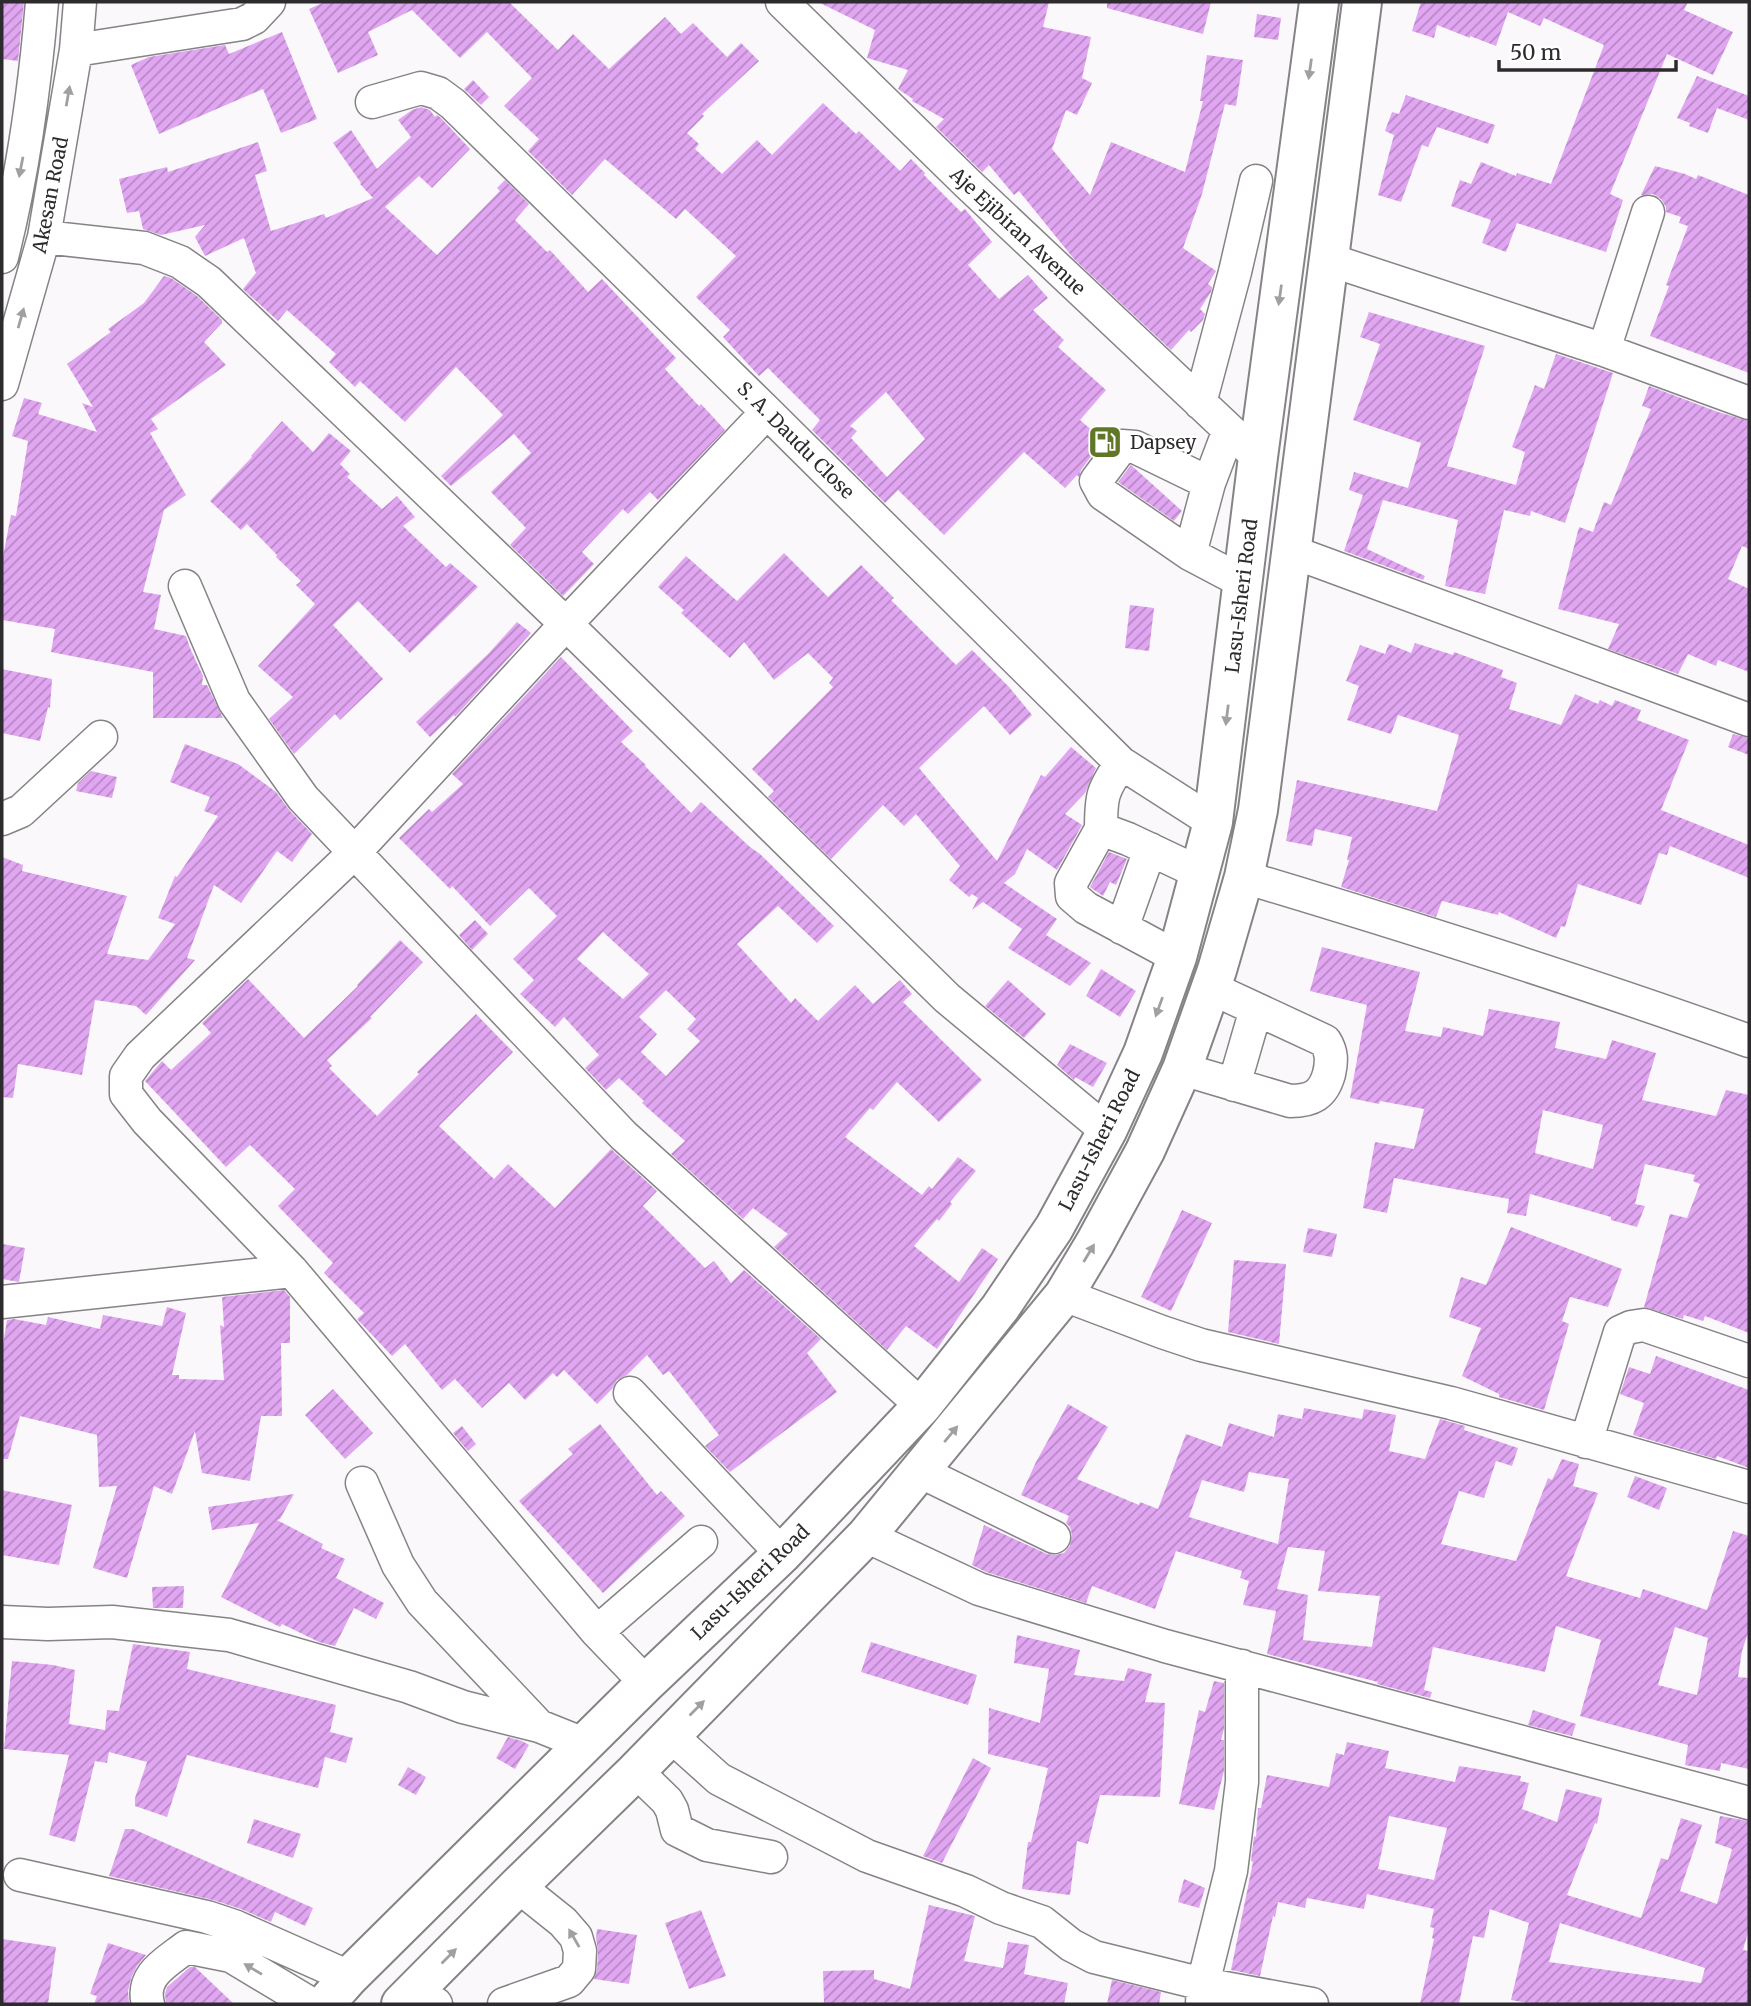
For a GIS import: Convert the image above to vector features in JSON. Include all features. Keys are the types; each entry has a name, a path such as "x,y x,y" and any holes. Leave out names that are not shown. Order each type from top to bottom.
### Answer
{"main road":[{"name":"Lasu-Isheri Road","path":"337,1991 646,1683 782,1554 922,1406 1000,1308 1054,1228 1107,1130 1143,1053 1177,957 1213,822 1258,457 1319,2"},
{"path":"416,2002 518,1886 636,1771 866,1536 1064,1295 1145,1151 1182,1069 1210,988 1244,877 1258,810 1363,2"}],"street":[{"name":"Akesan Road","path":"2,257 24,150 42,2"},
{"name":"Akesan Road","path":"2,384 44,237 76,50 80,2"},
{"path":"76,50 242,24 254,18 269,2"},
{"name":"Aje Ejibiran Avenue","path":"782,2 967,183 1258,457"},
{"name":"S. A. Daudu Close","path":"372,102 421,88 439,93 453,104 1121,764 1213,822"},
{"path":"1200,403 1256,181"},
{"path":"1604,349 1648,212"},
{"path":"44,237 144,247 180,262 209,282 566,624 947,998 1107,1130"},
{"path":"1330,260 1604,349 1749,403"},
{"path":"646,1683 597,1632 292,1271 148,1121 126,1094 125,1076 141,1056 354,853 767,412"},
{"path":"1190,554 1209,483 1229,430"},
{"path":"1209,483 1135,447 1122,446 1096,481 1103,494 1190,554 1243,582"},
{"path":"1290,551 1749,720"},
{"path":"185,586 234,701 303,799 623,1135 922,1406"},
{"path":"2,819 21,811 101,737"},
{"path":"1121,764 1103,793 1101,828 1071,883 1072,896 1086,908 1177,957"},
{"path":"1101,828 1200,873"},
{"path":"1122,928 1150,849"},
{"path":"1244,877 1430,932 1749,1041"},
{"path":"1182,1069 1290,1101 1301,1101 1317,1095 1325,1087 1332,1063 1331,1050 1325,1041 1210,988"},
{"path":"1234,1085 1256,1009"},
{"path":"2,1302 292,1271"},
{"path":"1064,1295 1201,1345 1451,1403 1749,1487"},
{"path":"1586,1442 1620,1332 1644,1325 1749,1361"},
{"path":"630,1393 782,1554"},
{"path":"919,1471 1054,1537"},
{"path":"362,1483 398,1565 422,1602 538,1726"},
{"path":"866,1536 979,1589 1166,1646 1749,1803"},
{"path":"597,1632 701,1542"},
{"path":"2,1622 112,1622 229,1635 409,1687 463,1707 538,1726 584,1744"},
{"path":"1203,1994 1231,1871 1240,1795 1242,1666"},
{"path":"670,1735 719,1779 867,1856 966,1891 1001,1908 1042,1922 1071,1945 1094,1957 1203,1994 1312,2004"},
{"path":"636,1771 667,1801 677,1830 707,1845 771,1857"},
{"path":"20,1875 207,1917 234,1926 337,1991"},
{"path":"504,2004 569,1981 579,1969 580,1951 576,1937 563,1922 518,1886"},
{"path":"148,2004 146,1990 149,1978 186,1947 231,1955 311,2004"}],"building":[{"path":"2,2 24,2 18,61 2,59"},
{"path":"325,2 509,2 558,50 573,34 609,69 665,17 681,34 693,23 727,57 741,43 759,61 702,114 704,116 687,133 699,144 695,149 722,174 757,140 772,155 823,103 856,134 859,131 900,171 911,159 961,212 965,209 992,242 968,265 999,299 1028,275 1048,298 1033,310 1064,340 1058,347 1106,390 1080,420 1103,440 1081,470 1079,477 1077,475 1065,488 1024,452 944,535 898,490 885,503 812,430 820,420 768,368 759,376 723,337 730,330 696,297 736,256 685,209 676,219 605,159 572,195 528,151 539,139 504,106 532,78 487,32 460,58 412,10 368,32 378,55 338,73 309,9","holes":["886,392 925,439 887,477 851,438 857,431 850,426"]},
{"path":"818,2 1049,2 1043,27 1091,37 1082,78 1092,83 1077,115 1066,110 1052,149 1090,195 1111,142 1185,172 1203,101 1200,101 1207,55 1243,60 1236,106 1225,104 1202,194 1183,248 1216,271 1208,284 1212,287 1211,292 1200,309 1205,314 1203,320 1191,332 1189,330 1171,350 1074,259 1019,191 1014,195 989,165 982,172 936,127 944,119 912,101 913,99 898,89 908,70 867,58 875,30"},
{"path":"1107,2 1211,2 1203,34 1107,8"},
{"path":"1421,2 1688,2 1684,10 1733,32 1713,75 1667,54 1610,194 1623,200 1606,252 1517,223 1506,252 1482,243 1491,220 1451,206 1460,180 1471,184 1481,162 1516,176 1517,173 1551,184 1604,45 1544,18 1540,26 1508,12 1496,46 1437,25 1434,38 1412,31"},
{"path":"1257,14 1281,18 1278,40 1254,37"},
{"path":"282,32 317,119 281,133 263,89 159,134 131,65 149,57 225,45 229,54"},
{"path":"1697,76 1749,96 1749,120 1717,108 1708,133 1677,118"},
{"path":"473,80 489,97 481,105 464,89"},
{"path":"1406,95 1495,125 1488,144 1437,127 1428,147 1422,145 1401,202 1378,195 1394,135 1385,131 1392,112 1399,114"},
{"path":"421,107 441,118 470,149 432,188 419,176 385,207 437,255 500,191 497,188 505,180 529,204 515,220 547,252 550,250 588,292 602,279 676,358 665,369 725,430 658,500 650,492 628,514 623,509 582,552 594,564 563,596 510,545 526,528 491,492 531,453 514,434 451,486 441,476 503,415 456,367 405,422 360,381 355,387 329,362 336,354 287,310 278,321 243,289 256,273 244,238 205,256 195,237 205,225 161,235 143,229 139,211 127,213 119,179 167,167 168,172 258,142 267,171 255,175 271,231 324,214 326,218 373,198 360,184 333,143 351,130 377,169 411,137 398,120"},
{"path":"1655,166 1696,179 1698,175 1749,195 1749,373 1650,336 1688,226 1679,223 1681,217 1666,212 1661,199 1653,194 1641,195"},
{"path":"164,276 197,296 222,320 204,342 226,365 151,419 158,429 150,433 186,495 164,510 143,592 161,595 154,629 186,636 203,676 202,685 207,685 223,718 153,718 153,672 51,652 55,629 2,620 2,562 11,515 16,516 28,441 12,436 24,398 42,403 38,414 97,432 82,403 93,407 67,364 111,332 108,329 144,303"},
{"path":"1369,312 1485,346 1447,466 1516,485 1525,452 1512,447 1535,385 1544,389 1556,354 1613,373 1565,523 1531,511 1530,516 1504,510 1485,594 1445,586 1458,520 1383,500 1367,549 1425,576 1423,580 1344,551 1363,495 1349,490 1354,472 1408,488 1421,443 1353,420 1380,344 1360,337"},
{"path":"1649,386 1749,421 1749,549 1742,546 1728,579 1749,589 1749,672 1718,660 1716,666 1688,654 1678,674 1608,649 1619,624 1558,609 1579,527 1593,532 1604,502 1611,505 1651,409 1642,406"},
{"path":"282,421 313,452 329,433 351,451 340,464 350,474 347,477 382,509 397,496 415,517 403,526 446,567 450,563 478,587 410,653 358,601 333,625 383,679 340,720 335,714 294,754 269,719 293,697 258,666 315,604 296,585 301,581 247,524 241,530 210,501"},
{"path":"1131,465 1182,511 1174,521 1118,482"},
{"path":"784,553 828,597 861,565 894,598 891,600 956,665 972,650 1032,715 1010,735 984,706 919,768 997,861 1041,775 1045,777 1071,747 1096,768 1085,793 1065,814 1082,825 1057,870 1027,849 1015,874 1004,883 1057,919 1046,935 1091,963 1070,986 1008,948 1022,929 983,902 972,910 978,898 972,894 969,897 949,880 960,866 916,814 904,826 883,805 831,859 768,797 774,791 752,769 833,687 829,683 833,678 808,653 774,680 744,642 730,658 681,613 684,610 658,587 686,556 737,601"},
{"path":"1130,605 1154,608 1149,651 1125,648"},
{"path":"517,622 531,633 455,717 454,715 430,737 416,722 488,654"},
{"path":"1415,643 1453,655 1454,652 1503,670 1501,677 1517,683 1509,709 1561,725 1575,694 1598,704 1600,700 1612,706 1615,700 1641,710 1637,720 1689,740 1661,810 1749,845 1749,878 1670,846 1667,855 1659,853 1641,905 1578,884 1565,927 1561,926 1556,938 1499,912 1498,915 1442,901 1436,917 1341,887 1352,837 1315,829 1312,846 1286,841 1297,780 1437,811 1459,735 1398,715 1391,734 1347,720 1359,686 1346,681 1360,645 1385,654 1389,644 1411,653"},
{"path":"561,657 633,731 621,742 691,813 701,802 760,854 834,926 817,943 778,906 737,944 791,1003 795,998 818,1021 855,985 873,1004 900,980 912,994 903,1002 982,1080 939,1122 897,1082 845,1137 922,1195 929,1186 932,1189 958,1157 976,1171 950,1202 952,1204 939,1221 937,1219 914,1246 959,1282 982,1248 998,1259 937,1349 906,1326 887,1350 774,1247 788,1234 753,1208 743,1219 671,1154 685,1141 642,1103 644,1101 619,1078 606,1090 585,1068 599,1055 564,1017 555,1027 520,994 534,980 513,959 557,916 529,888 490,926 452,886 450,889 399,838 429,809 432,812 463,784 452,774","holes":["603,932 649,974 623,999 577,959","666,990 696,1019 687,1029 700,1041 666,1076 641,1052 657,1034 639,1017"]},
{"path":"2,669 52,679 50,708 48,707 40,741 2,733"},
{"path":"1733,734 1749,738 1749,755 1728,747"},
{"path":"185,744 238,764 276,792 312,834 292,862 277,851 241,903 214,885 187,958 195,960 146,1015 136,1006 95,1000 82,1075 18,1064 13,1098 2,1097 2,857 23,865 22,871 127,896 107,954 148,960 175,924 158,918 175,876 177,877 218,816 204,811 210,797 170,782"},
{"path":"91,771 117,777 112,798 76,791 78,783"},
{"path":"1109,852 1127,859 1116,885 1110,882 1103,896 1090,887"},
{"path":"475,920 488,934 472,950 459,935"},
{"path":"400,940 423,962 370,1017 372,1018 327,1060 332,1066 329,1068 377,1116 476,1014 513,1052 439,1126 494,1179 508,1164 555,1208 611,1149 657,1191 643,1206 705,1268 714,1261 731,1283 744,1270 821,1339 807,1353 837,1392 730,1472 705,1446 719,1435 669,1371 663,1375 647,1355 627,1375 617,1380 597,1404 564,1370 557,1377 553,1373 525,1400 509,1383 482,1408 455,1379 442,1390 405,1344 392,1356 357,1319 364,1313 324,1273 333,1263 278,1206 295,1189 250,1145 226,1167 145,1081 162,1061 171,1070 211,1033 202,1023 248,979 304,1038 358,986"},
{"path":"1322,947 1420,972 1405,1031 1441,1037 1443,1027 1483,1036 1489,1009 1560,1022 1555,1048 1606,1059 1612,1040 1656,1053 1642,1100 1716,1116 1726,1090 1749,1095 1749,1333 1705,1316 1703,1321 1684,1315 1683,1319 1644,1307 1670,1214 1687,1218 1700,1184 1693,1181 1695,1175 1645,1164 1635,1204 1645,1206 1637,1227 1530,1194 1526,1216 1507,1213 1509,1199 1394,1178 1387,1213 1363,1208 1375,1142 1414,1149 1424,1109 1350,1098 1367,1005 1310,991","holes":["1543,1110 1603,1125 1593,1169 1535,1153"]},
{"path":"1101,969 1136,991 1120,1017 1086,996"},
{"path":"1008,980 1046,1014 1024,1038 985,1006"},
{"path":"1070,1044 1107,1063 1093,1087 1075,1077 1074,1080 1057,1065"},
{"path":"1182,1210 1212,1223 1171,1311 1141,1297"},
{"path":"1511,1227 1622,1269 1608,1307 1570,1297 1562,1321 1569,1324 1544,1410 1499,1397 1499,1394 1462,1376 1481,1328 1449,1317 1461,1277 1486,1285"},
{"path":"1308,1228 1337,1234 1332,1257 1303,1252"},
{"path":"2,1244 25,1248 19,1282 2,1279"},
{"path":"1234,1260 1286,1264 1279,1344 1228,1332"},
{"path":"284,1290 290,1297 290,1343 281,1343 282,1416 261,1416 250,1481 202,1473 195,1431 172,1494 154,1486 127,1578 93,1568 117,1486 99,1487 97,1435 20,1416 8,1459 2,1459 2,1351 7,1320 46,1325 48,1317 100,1329 103,1315 162,1326 167,1307 186,1313 172,1375 179,1375 179,1379 224,1380 220,1325 224,1327 222,1297"},
{"path":"1656,1356 1749,1390 1749,1468 1717,1456 1716,1459 1633,1435 1644,1403 1620,1394 1629,1367 1650,1374"},
{"path":"333,1389 373,1433 345,1459 305,1415"},
{"path":"1068,1404 1108,1427 1077,1479 1139,1505 1140,1502 1158,1509 1186,1434 1222,1447 1229,1423 1274,1437 1278,1414 1302,1419 1304,1408 1362,1419 1364,1409 1396,1415 1389,1451 1425,1459 1440,1419 1465,1426 1464,1430 1518,1448 1512,1466 1496,1461 1484,1498 1459,1491 1441,1544 1516,1561 1548,1478 1552,1480 1562,1459 1579,1464 1573,1486 1598,1493 1566,1576 1640,1598 1643,1589 1707,1610 1733,1531 1749,1536 1749,1630 1738,1677 1749,1678 1749,1769 1721,1763 1720,1771 1685,1765 1688,1745 1580,1716 1601,1640 1556,1626 1545,1672 1433,1647 1424,1690 1432,1692 1430,1698 1267,1654 1276,1611 1243,1605 1249,1581 1240,1578 1242,1571 1176,1551 1155,1609 1092,1586 1086,1603 986,1572 972,1565 984,1525 1047,1554 1064,1553 1070,1546 1072,1535 1066,1523 1069,1516 1021,1495","holes":["1249,1472 1289,1479 1278,1544 1189,1517 1202,1480 1244,1492","1288,1547 1325,1551 1318,1591 1380,1596 1372,1647 1303,1640 1308,1595 1277,1589","1675,1627 1708,1638 1697,1695 1658,1685"]},
{"path":"600,1424 657,1495 661,1491 685,1516 603,1593 519,1501 573,1454 568,1449"},
{"path":"462,1426 476,1444 468,1451 453,1433"},
{"path":"1635,1476 1667,1488 1659,1510 1627,1497"},
{"path":"2,1490 72,1505 59,1565 2,1555"},
{"path":"294,1494 277,1520 323,1544 321,1548 345,1559 336,1578 384,1603 376,1619 354,1608 335,1646 319,1642 282,1624 280,1627 221,1597 259,1523 212,1530 208,1507"},
{"path":"184,1586 183,1608 153,1608 152,1587"},
{"path":"1017,1635 1080,1650 1074,1675 1124,1681 1128,1668 1152,1674 1145,1702 1165,1703 1160,1797 1100,1795 1088,1844 1077,1841 1070,1895 1022,1889 1028,1842 1031,1842 1048,1768 988,1754 989,1708 1040,1723 1049,1669 1014,1663"},
{"path":"871,1642 977,1675 968,1705 861,1672"},
{"path":"133,1644 190,1652 187,1669 336,1705 330,1732 353,1738 346,1763 325,1757 318,1788 187,1755 167,1817 135,1806 135,1798 147,1762 109,1752 107,1763 95,1761 75,1842 49,1835 69,1755 4,1749 12,1661 75,1670 69,1724 105,1730 107,1710 119,1711"},
{"path":"1214,1681 1224,1683 1224,1729 1221,1740 1224,1740 1224,1771 1214,1810 1179,1804 1199,1710 1205,1712"},
{"path":"1533,1710 1576,1724 1572,1736 1528,1725"},
{"path":"508,1737 529,1745 515,1769 496,1758"},
{"path":"1347,1742 1389,1751 1385,1768 1455,1782 1459,1766 1521,1776 1520,1781 1529,1783 1522,1809 1557,1822 1566,1789 1602,1798 1597,1824 1595,1823 1567,1895 1641,1918 1661,1858 1668,1860 1681,1818 1702,1825 1680,1891 1717,1904 1732,1849 1715,1843 1720,1816 1749,1821 1749,1929 1743,1950 1749,1951 1749,2004 1532,2004 1511,2000 1529,1923 1490,1909 1484,1938 1473,1936 1459,2004 1420,2004 1434,1939 1434,1928 1430,1927 1434,1909 1367,1894 1364,1909 1307,1898 1305,1908 1278,1902 1260,1976 1231,1970 1253,1862 1258,1808 1261,1808 1267,1775 1329,1787 1336,1753 1344,1755","holes":["1389,1816 1447,1828 1434,1880 1378,1869","1560,1923 1705,1968 1701,1983 1549,1962"]},
{"path":"973,1758 991,1768 942,1863 923,1856"},
{"path":"408,1767 426,1777 416,1795 398,1785"},
{"path":"254,1819 301,1834 293,1858 247,1843"},
{"path":"125,1829 133,1829 313,1908 305,1926 275,1912 271,1922 213,1900 109,1876"},
{"path":"1184,1879 1205,1888 1199,1908 1178,1902"},
{"path":"929,1905 975,1916 964,1961 1003,1968 1008,1942 1029,1945 1024,1974 1068,1983 1064,2004 824,2004 823,1971 874,1970 874,1979 910,1989"},
{"path":"701,1910 726,1976 689,1989 665,1923"},
{"path":"597,1929 637,1935 629,1984 594,1979 597,1970"},
{"path":"2,1939 56,1947 48,2004 2,2004"},
{"path":"108,1943 146,1955 131,1978 129,2004 94,2004 97,1996 90,1994"},
{"path":"190,1967 195,1967 234,2004 166,2004 167,1987"},
{"path":"1112,1980 1161,1992 1159,2004 1107,2004"}],"place":[{"name":"Dapsey","path":"1105,442"}]}
